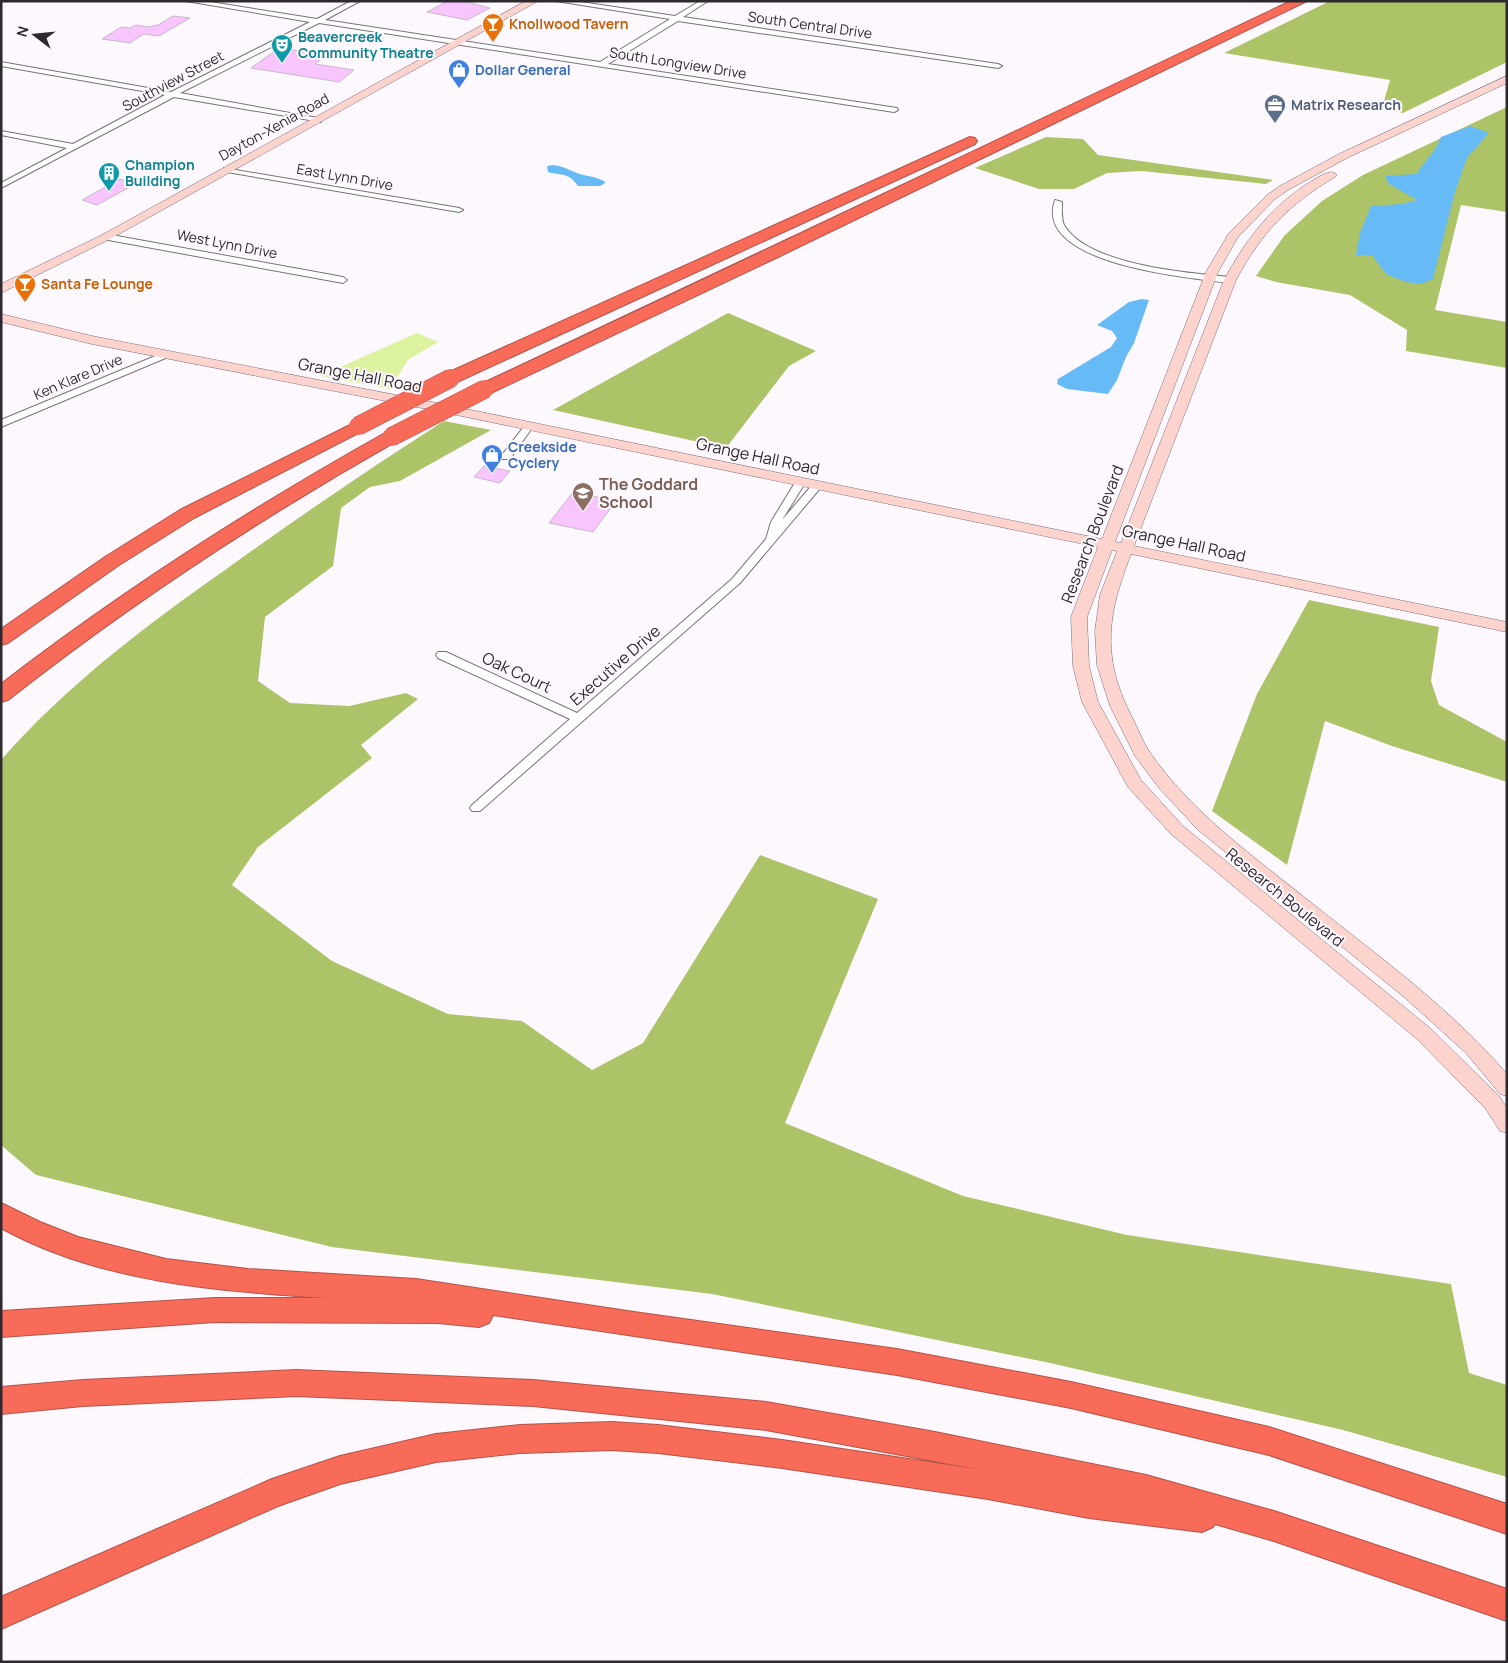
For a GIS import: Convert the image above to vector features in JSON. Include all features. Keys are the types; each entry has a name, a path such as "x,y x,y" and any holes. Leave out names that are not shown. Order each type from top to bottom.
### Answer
{"highway":[{"path":"1037,110 1270,1"},
{"path":"1,695 86,630 186,559 336,467 390,437 485,389 764,258 1096,97 1300,1"},
{"path":"1,639 112,561 186,514 451,378 987,134"},
{"path":"1,650 171,532 219,501 292,460"},
{"path":"1,712 41,678 157,588 336,467"},
{"path":"1,1214 30,1230 75,1248 166,1271 248,1281 416,1290 634,1325 897,1362 1071,1395 1269,1442 1507,1519"},
{"path":"1,1324 225,1310 438,1311 634,1325"},
{"path":"1,1400 83,1393 296,1383 533,1393 766,1416 935,1446 1146,1489 1274,1526 1507,1605"},
{"path":"1,1406 83,1393"},
{"path":"1,1613 272,1494 340,1470 436,1448 520,1439 612,1436 744,1449 988,1484 1089,1503 1274,1526"}],"main road":[{"name":"Dayton-Xenia Road","path":"1,289 106,237 533,1"},
{"name":"Research Boulevard","path":"1507,79 1342,156 1284,188 1271,197 1233,235 1210,278 1079,617 1081,666 1090,702 1134,783 1177,830 1424,1034 1492,1102 1507,1125"},
{"name":"Research Boulevard","path":"1507,91 1319,181 1277,212 1257,233 1242,255 1230,280 1108,595 1103,631 1105,665 1118,706 1141,752 1165,784 1203,825 1411,992 1473,1048 1507,1088"},
{"name":"Grange Hall Road","path":"1,318 164,355 529,426 1507,627"}],"street":[{"name":"South Longview Drive","path":"189,1 894,110"},
{"name":"Southview Street","path":"1,186 173,94 357,1"},
{"name":"South Central Drive","path":"559,1 998,66"},
{"path":"602,64 705,1"},
{"path":"1,64 318,120"},
{"path":"1,133 76,146"},
{"name":"East Lynn Drive","path":"227,170 460,210"},
{"path":"1058,202 1058,217 1064,231 1078,244 1089,250 1131,264 1230,280"},
{"name":"West Lynn Drive","path":"106,237 343,280"},
{"name":"Ken Klare Drive","path":"1,424 164,355"},
{"path":"506,457 529,426"},
{"name":"Executive Drive","path":"771,542 776,522 800,483"},
{"name":"Executive Drive","path":"476,808 736,581 817,486"},
{"name":"Oak Court","path":"442,655 579,719"}],"green space":[{"path":"1330,1 1507,1 1507,62 1403,113 1382,108 1390,80 1224,53"},
{"path":"1507,107 1507,212 1461,205 1435,310 1507,322 1507,368 1406,351 1407,330 1350,295 1276,282 1256,276 1284,236 1322,201 1363,175"},
{"path":"1046,137 1083,139 1098,155 1273,180 1266,184 1142,171 1107,173 1074,189 1039,189 975,168"},
{"path":"728,313 816,351 789,366 726,448 553,410"},
{"path":"417,333 438,342 408,360 390,389 320,376"},
{"path":"444,421 491,430 400,481 370,487 341,508 333,566 265,617 258,681 290,703 349,706 406,693 418,699 361,745 372,758 258,847 232,885 332,961 448,1014 522,1021 592,1070 643,1043 760,855 878,899 785,1123 963,1196 1127,1235 1451,1284 1469,1373 1507,1385 1507,1477 1343,1430 1050,1363 712,1294 332,1247 36,1175 1,1145 1,760 79,682 136,635 306,513"},
{"path":"1309,600 1439,627 1431,681 1439,705 1507,742 1507,782 1392,746 1325,721 1287,865 1212,811 1257,694"}],"water":[{"path":"1470,126 1489,133 1467,158 1455,192 1433,279 1421,284 1406,282 1386,274 1372,255 1356,255 1360,233 1371,206 1401,204 1417,200 1389,184 1385,176 1416,174 1436,148 1441,137"},
{"path":"553,165 598,178 605,183 600,186 578,186 568,176 548,172 547,166"},
{"path":"1142,299 1149,300 1134,343 1117,380 1108,394 1067,389 1057,384 1058,379 1111,347 1117,338 1112,331 1097,325 1129,302"}],"building":[{"path":"448,1 463,1 490,8 467,20 427,12"},
{"path":"173,16 190,18 159,36 144,34 130,43 102,39 121,27 158,25"},
{"path":"279,48 315,53 310,56 323,58 315,64 354,70 339,82 251,68"},
{"name":"Champion Building","path":"120,179 135,184 97,205 82,200"},
{"name":"Creekside Cyclery","path":"484,466 510,471 500,483 474,477"},
{"name":"The Goddard School","path":"573,492 616,501 593,532 549,523"}],"place":[{"name":"Knollwood Tavern","path":"493,43"},
{"name":"Beavercreek Community Theatre","path":"282,64"},
{"name":"Dollar General","path":"459,89"},
{"name":"Matrix Research","path":"1275,124"},
{"name":"Champion Building","path":"109,192"},
{"name":"Santa Fe Lounge","path":"25,303"},
{"name":"Creekside Cyclery","path":"492,474"},
{"name":"The Goddard School","path":"583,512"}]}
